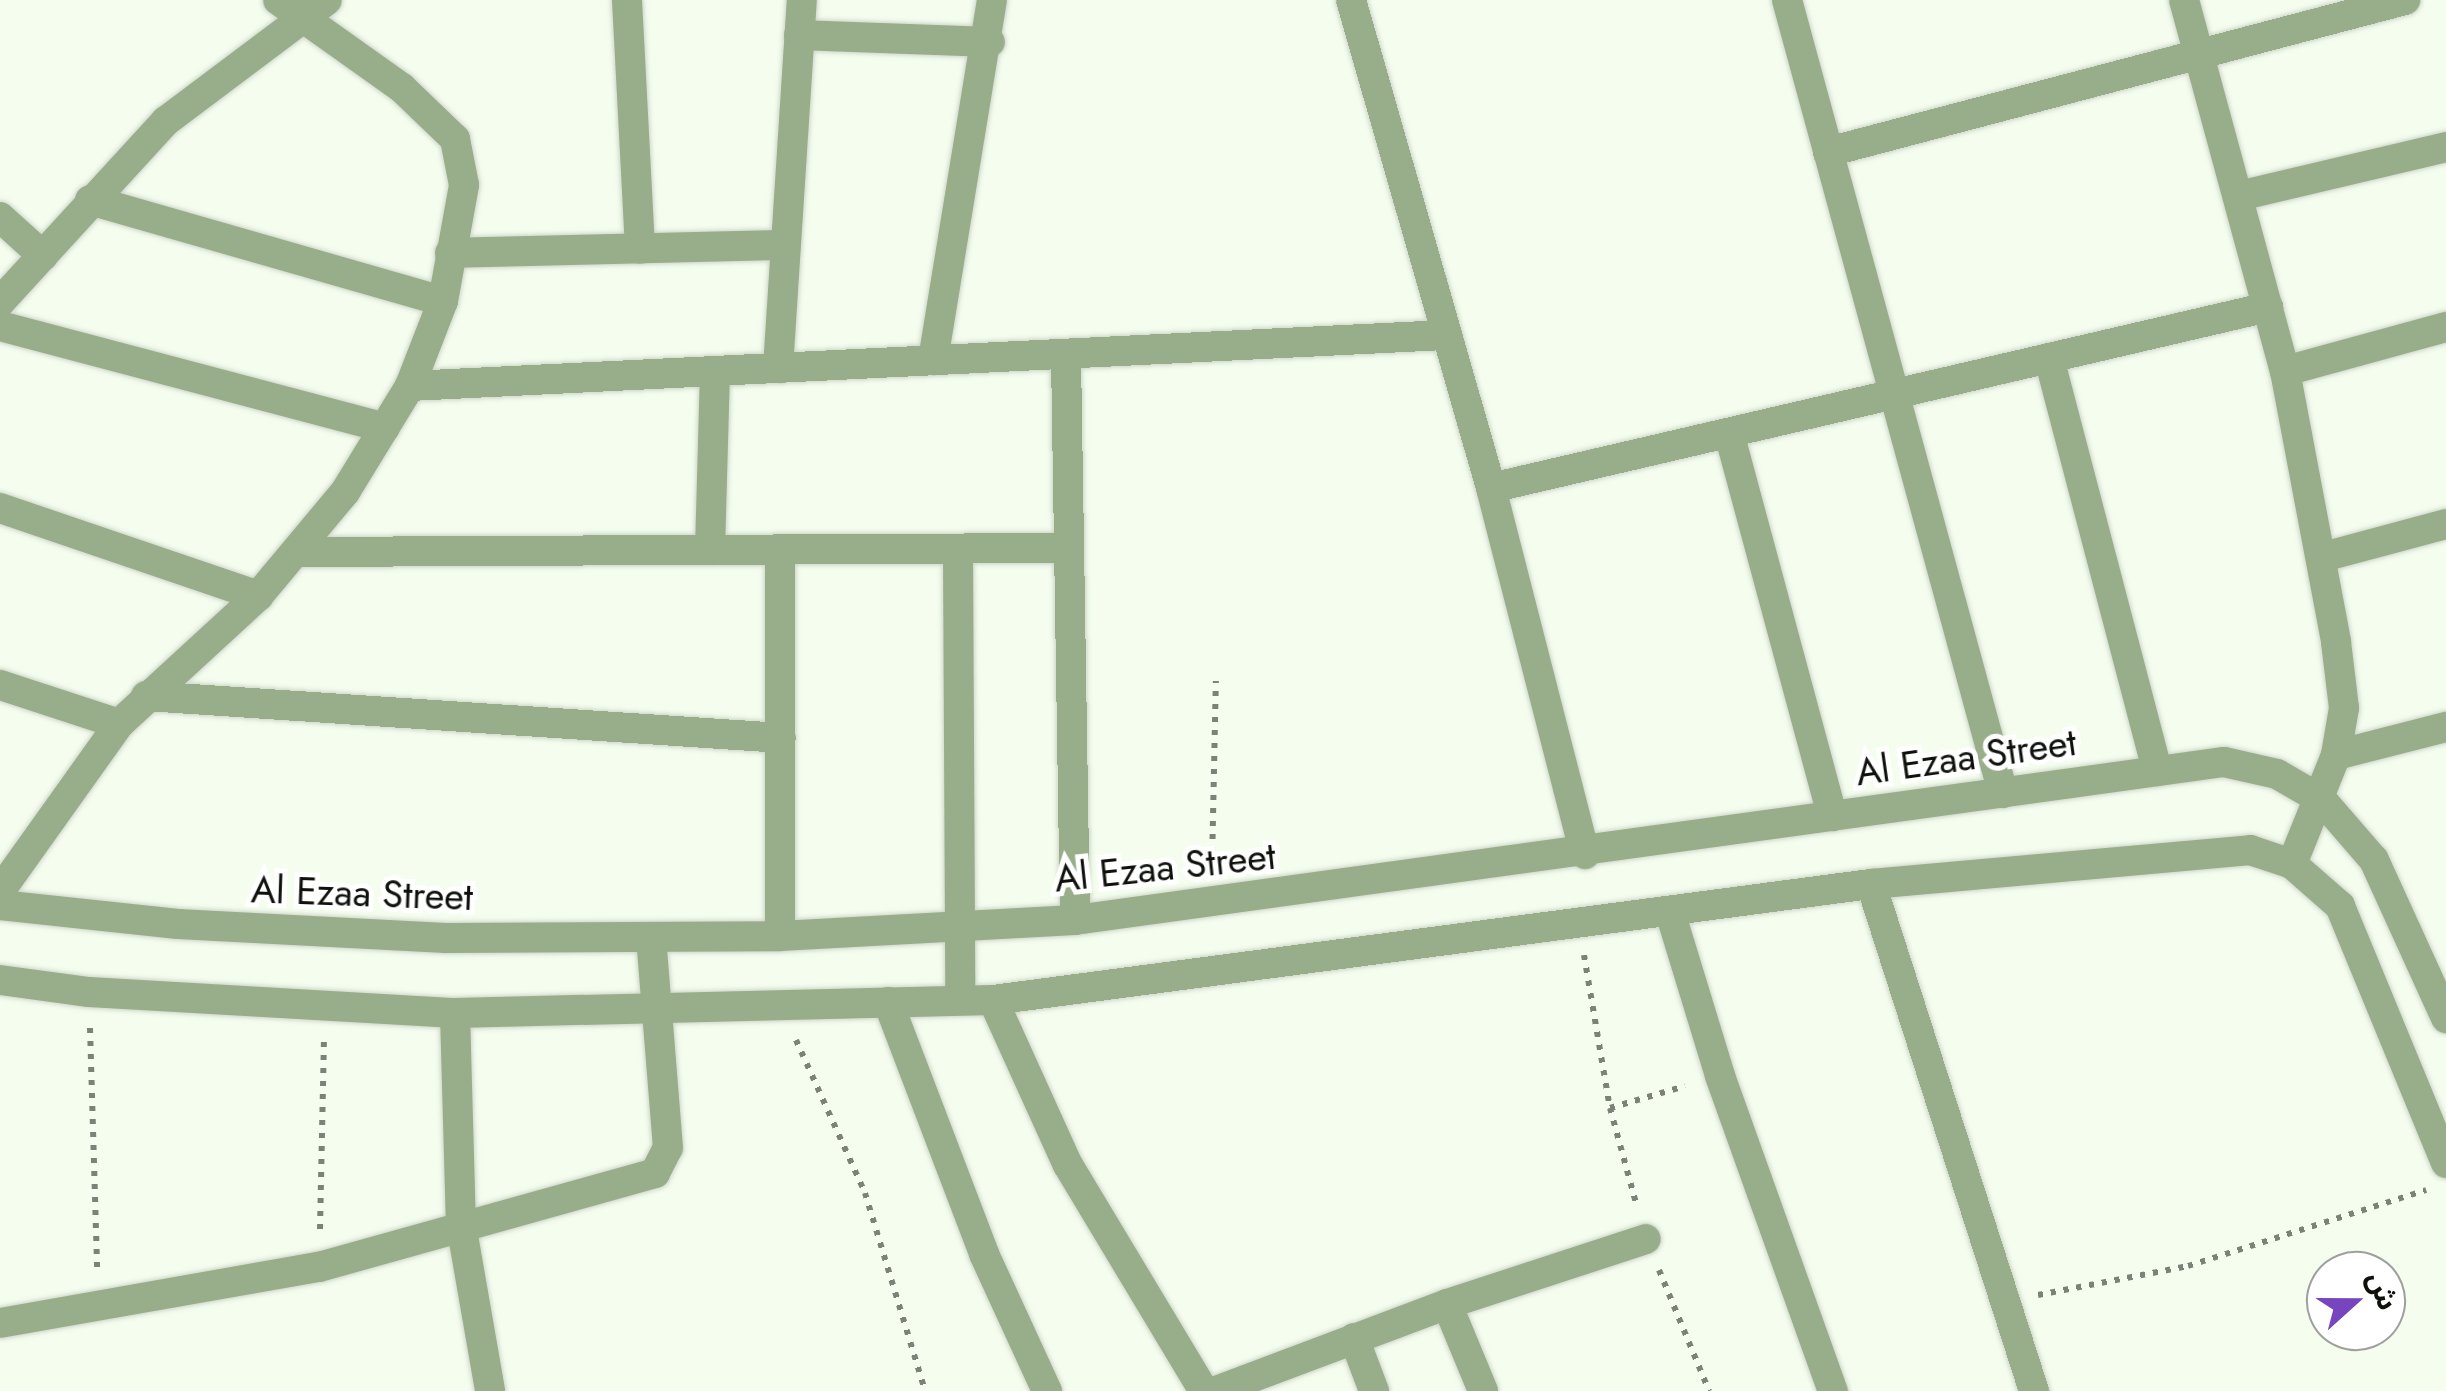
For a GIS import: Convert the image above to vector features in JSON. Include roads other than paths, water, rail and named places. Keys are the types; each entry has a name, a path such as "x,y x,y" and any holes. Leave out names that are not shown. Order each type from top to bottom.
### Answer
{"street":[{"path":"0,302 166,121 289,9 328,0"},
{"path":"627,0 640,250"},
{"path":"778,368 802,0"},
{"path":"933,360 990,42 992,0"},
{"path":"1351,0 1491,488 1585,854"},
{"path":"1786,0 2003,792"},
{"path":"2184,0 2284,371 2323,557 2344,708 2336,755 2322,800 2292,864"},
{"path":"1828,152 2405,0"},
{"path":"0,891 119,724 258,596 298,552 410,386 443,301 464,185 454,139 402,88 289,9"},
{"path":"800,35 990,42"},
{"path":"2239,196 2446,147"},
{"path":"90,200 443,301"},
{"path":"0,216 43,256"},
{"path":"450,253 786,245"},
{"path":"1491,488 2268,307"},
{"path":"0,326 385,428"},
{"path":"2284,371 2446,327"},
{"path":"410,386 1447,335"},
{"path":"1066,355 1075,920"},
{"path":"2049,358 2157,771"},
{"path":"710,550 715,371"},
{"path":"1729,434 1832,816"},
{"path":"0,508 258,596"},
{"path":"2323,557 2446,524"},
{"path":"298,552 1069,548"},
{"path":"958,549 960,999"},
{"path":"780,550 780,936"},
{"path":"0,685 119,724"},
{"path":"146,696 781,738"},
{"path":"2336,755 2446,727"},
{"name":"Al Ezaa Street","path":"0,905 327,933 651,938 780,936 960,923 1075,920 1211,906 2224,762 2276,774 2322,800 2374,860 2446,1018"},
{"path":"0,980 89,992 454,1013 993,1000 1871,884 2206,850 2250,850 2292,864 2340,906 2446,1163"},
{"path":"1871,884 2034,1391"},
{"path":"1670,912 1720,1076 1833,1391"},
{"path":"0,1323 319,1268 663,1167 668,1148 652,1007 651,938"},
{"path":"993,1000 1068,1165 1204,1391"},
{"path":"888,1002 984,1254 1047,1391"},
{"path":"454,1013 461,1224 490,1391"},
{"path":"1216,1391 1447,1304 1646,1239"},
{"path":"1447,1304 1483,1391"},
{"path":"1354,1338 1374,1391"}]}
